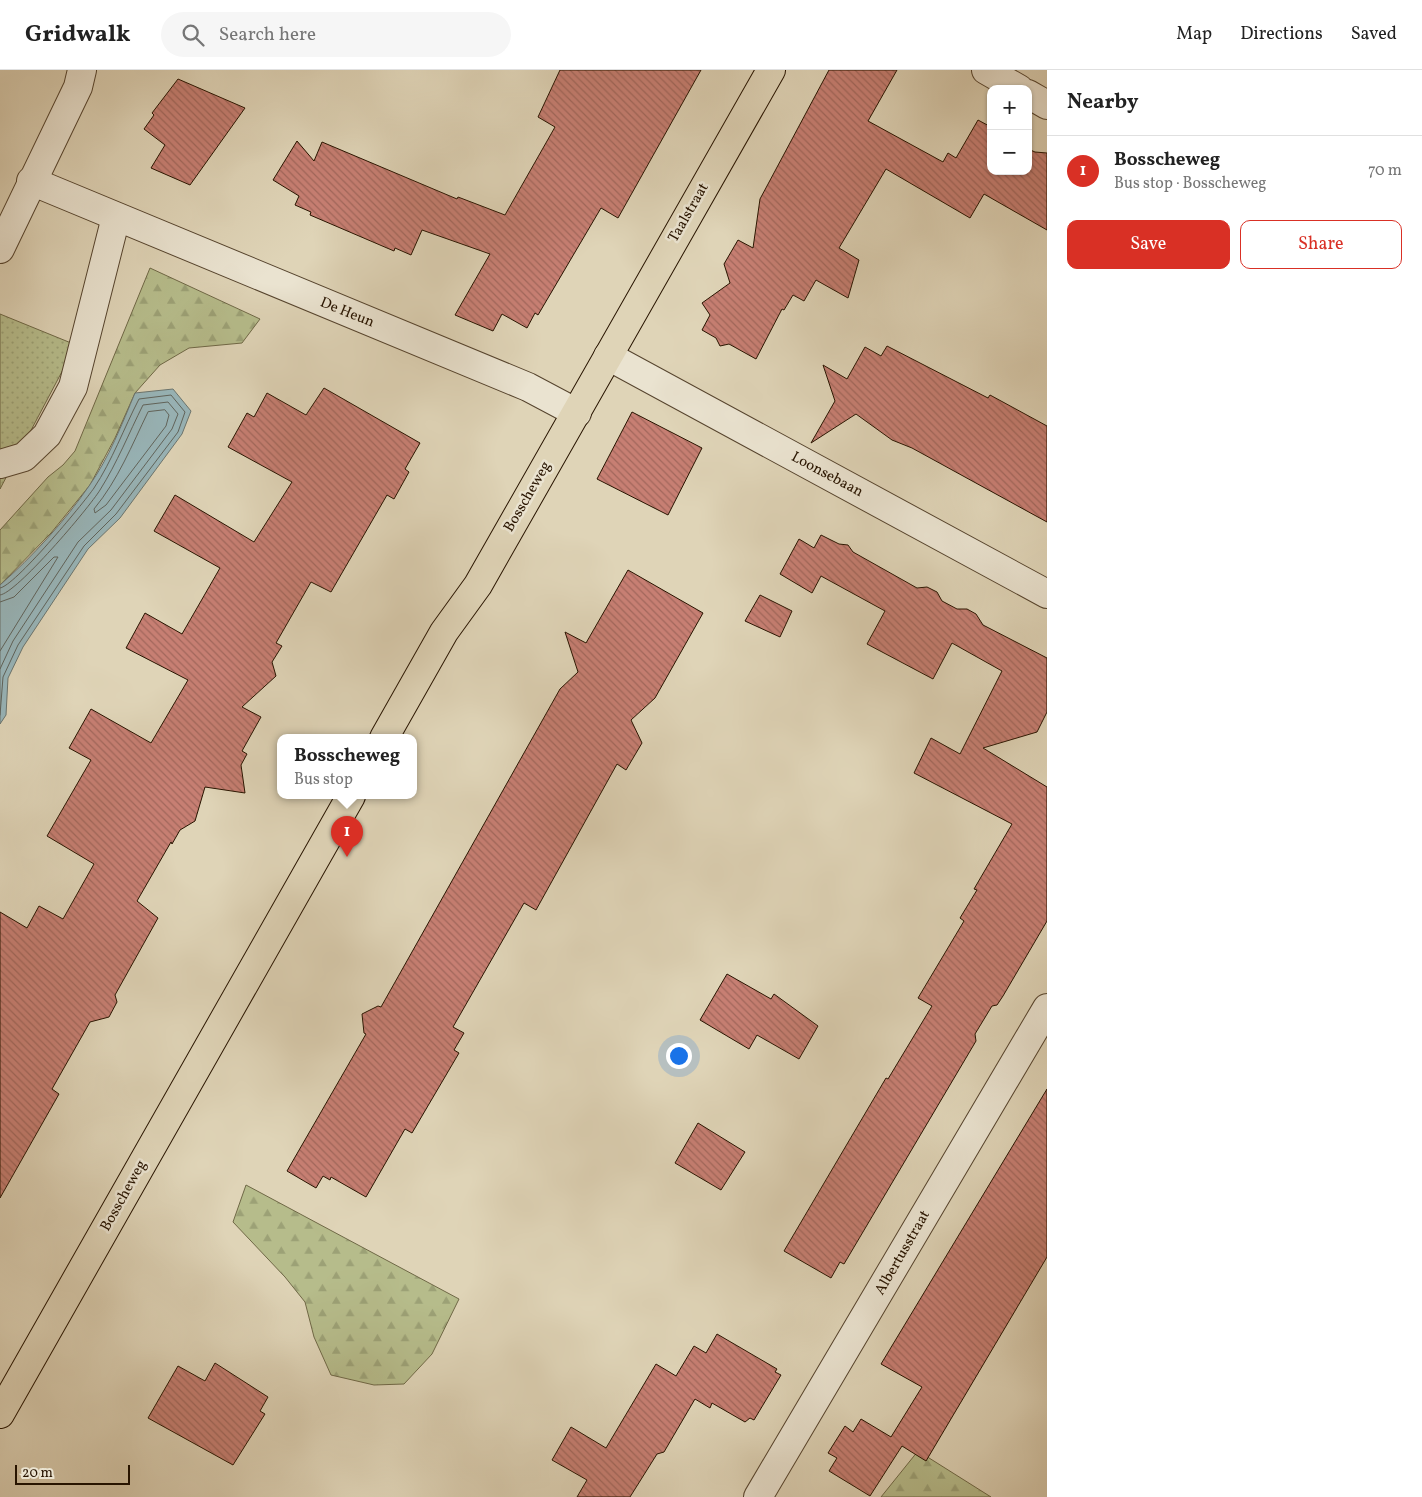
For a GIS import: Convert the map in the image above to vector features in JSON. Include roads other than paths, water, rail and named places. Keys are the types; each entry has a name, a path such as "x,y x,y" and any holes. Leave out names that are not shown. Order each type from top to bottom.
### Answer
{"main road":[{"name":"Taalstraat","path":"608,356 771,70"},
{"name":"Bosscheweg","path":"386,734 417,676 444,632 478,585 608,356"},
{"name":"Bosscheweg","path":"0,1414 349,799"}],"street":[{"path":"986,70 1011,85"},
{"path":"0,249 31,181 85,76"},
{"path":"1032,96 1047,105"},
{"name":"De Heun","path":"31,181 528,387 577,413"},
{"path":"0,464 24,457 47,435 72,387 116,217"},
{"name":"Loonsebaan","path":"608,356 1047,594"},
{"name":"Albertusstraat","path":"758,1497 1047,1008"}],"water":[{"path":"173,389 191,411 182,434 120,518 88,549 23,647 8,678 6,715 0,724 0,585 48,538 89,486 109,452 135,393"}],"place":[{"name":"Bosscheweg","path":"347,857"}]}
